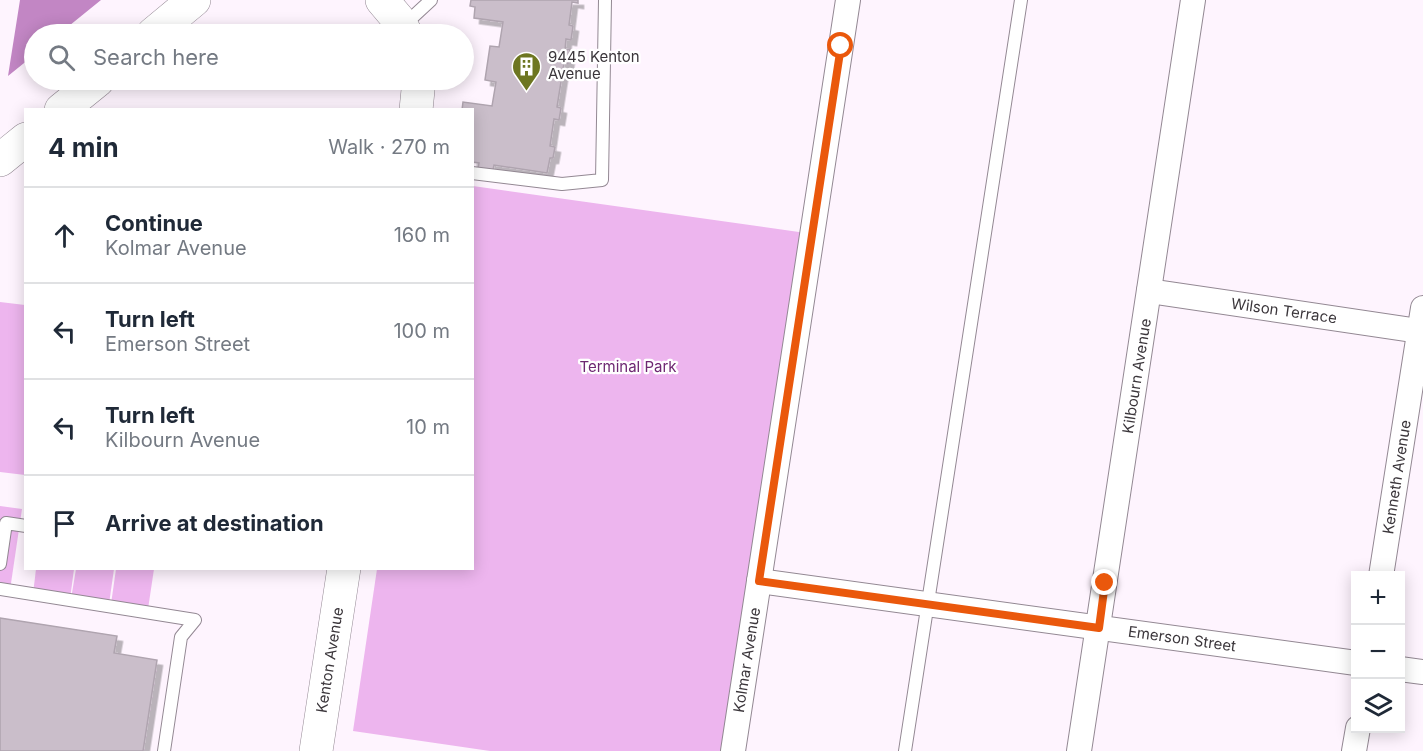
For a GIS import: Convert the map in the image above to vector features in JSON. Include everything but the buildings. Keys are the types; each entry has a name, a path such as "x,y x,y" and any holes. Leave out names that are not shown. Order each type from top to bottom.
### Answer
{"main road":[{"path":"165,24 194,0"},
{"path":"382,0 399,24"},
{"path":"63,108 86,90"},
{"path":"416,108 417,90"},
{"path":"0,160 24,141"},
{"name":"Kenton Avenue","path":"316,751 344,570"}],"street":[{"name":"Kolmar Avenue","path":"733,751 848,0"},
{"name":"Kilbourn Avenue","path":"1080,751 1193,0"},
{"name":"Wilson Terrace","path":"1149,291 1419,331"},
{"name":"Kenneth Avenue","path":"1383,571 1423,308"},
{"name":"Emerson Street","path":"759,581 1351,662"},
{"path":"1405,670 1423,672"},
{"path":"1354,751 1357,733"}],"lane":[{"path":"410,24 431,0"},
{"path":"474,173 562,184 602,180 605,0"},
{"path":"905,751 1021,0"},
{"path":"0,564 6,523 24,526"},
{"path":"0,589 195,620 181,637 164,751"}],"green space":[{"name":"Terminal Park","path":"474,186 806,233 724,751 490,751 353,731 377,570 474,570"},
{"path":"0,302 24,305 24,475 0,472"},
{"path":"0,506 22,509 10,590 0,589"},
{"path":"36,570 74,570 70,599 33,594"},
{"path":"76,570 114,570 109,604 71,599"},
{"path":"116,570 154,570 148,609 111,604"}],"shaded area":[{"path":"20,0 101,0 71,24 24,24 24,63 8,76"}],"place":[{"name":"9445 Kenton Avenue","path":"527,92"}],"route":[{"path":"841,46 759,581 1099,628 1105,583"}]}
